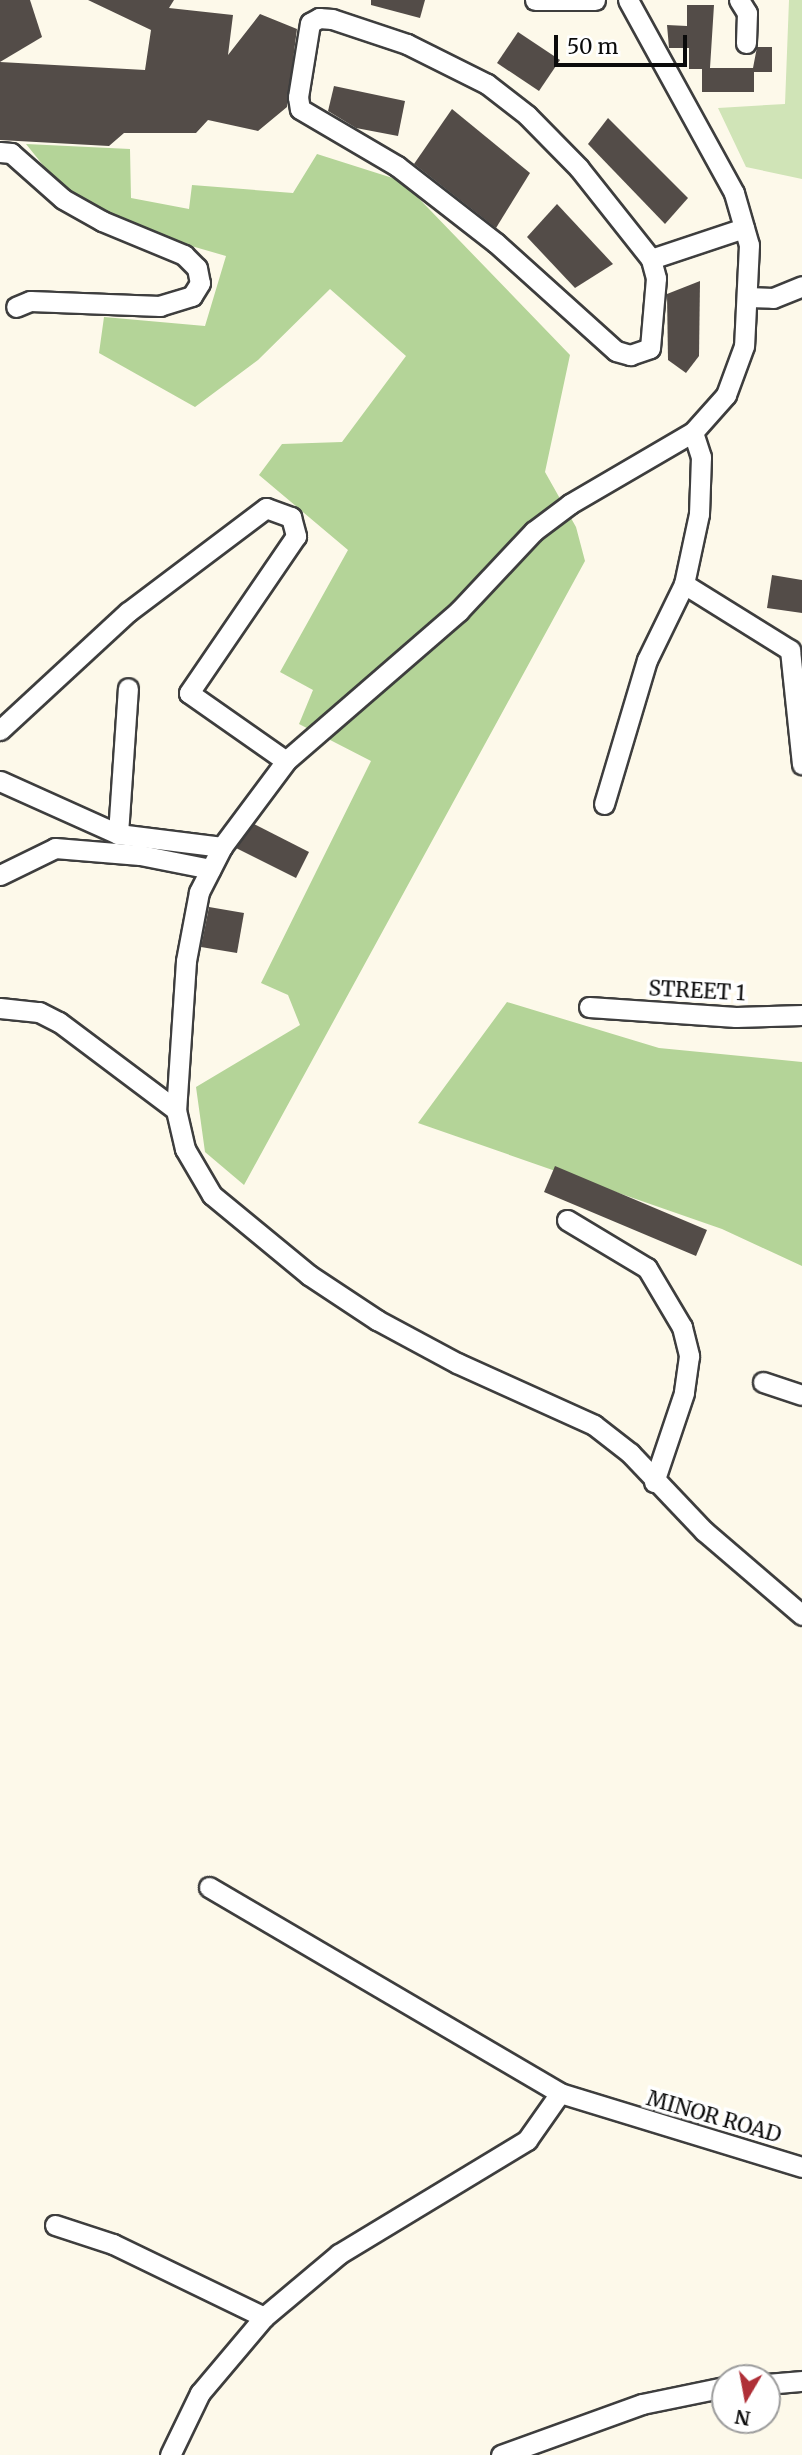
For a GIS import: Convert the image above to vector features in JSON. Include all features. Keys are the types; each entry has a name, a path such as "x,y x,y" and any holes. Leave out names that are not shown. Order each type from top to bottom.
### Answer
{"street":[{"path":"535,0 595,0"},
{"path":"628,0 734,193 749,245 744,346 726,395 693,432 570,504 534,531 459,611 286,761 222,847 190,922 176,1110 185,1149 212,1195 309,1275 377,1320 457,1363 594,1425 630,1453 654,1482 802,1615"},
{"path":"738,0 747,13 746,43"},
{"path":"319,18 332,19 407,44 487,84 527,115 579,168 651,259 656,278 654,333 650,348 630,355 616,351 496,243 397,166 300,109 298,97 310,23 319,18"},
{"path":"0,152 11,153 63,199 102,221 184,255 197,268 200,283 192,296 160,306 30,301 16,307"},
{"path":"651,259 744,228"},
{"path":"748,298 773,298 802,286"},
{"path":"604,804 647,660 684,584 699,514 701,457 693,432"},
{"path":"0,730 128,612 256,511 266,508 291,517 296,536 189,693 286,761"},
{"path":"684,584 796,651 802,764"},
{"path":"118,834 128,688"},
{"path":"0,781 118,834 222,847"},
{"path":"0,875 55,848 140,855 211,869"},
{"name":"STREET 1","path":"589,1007 736,1017 802,1015"},
{"path":"0,1008 39,1012 59,1022 176,1110"},
{"path":"567,1220 647,1268 682,1327 689,1356 684,1393 654,1482"},
{"path":"763,1382 802,1395"},
{"name":"MINOR ROAD","path":"209,1887 560,2093 614,2113 802,2167"},
{"path":"170,2455 200,2393 264,2317 339,2254 527,2140 560,2093"},
{"path":"55,2225 113,2244 264,2317"},
{"path":"781,2383 802,2381"},
{"path":"501,2455 642,2404 711,2390"}],"green space":[{"path":"789,0 802,0 802,179 746,167 718,108 785,104"},
{"path":"26,144 130,149 131,198 189,209 192,185 293,193 317,154 402,181 570,355 545,472 576,527 585,561 244,1185 205,1152 196,1087 300,1025 288,995 261,983 371,761 299,724 313,690 280,672 348,550 259,475 282,444 342,442 406,356 330,289 258,360 195,407 99,353 104,317 205,326 226,256 136,230 67,195"},
{"path":"507,1002 659,1048 802,1062 802,1266 722,1229 418,1123"}],"building":[{"path":"0,0 30,0 42,37 0,62"},
{"path":"88,0 174,0 169,8 233,15 228,55 260,14 297,29 287,107 258,131 208,120 196,133 124,133 109,146 0,140 0,62 145,70 151,30"},
{"path":"371,0 425,0 420,18 371,5"},
{"path":"687,5 714,5 710,68 753,68 757,47 772,47 772,72 754,72 754,92 702,92 702,69 689,69 689,48 669,48 667,25 687,26"},
{"path":"518,32 560,60 539,91 497,63"},
{"path":"334,86 405,101 398,136 356,128 328,111"},
{"path":"452,109 530,173 496,228 414,164"},
{"path":"608,118 688,198 665,224 588,144"},
{"path":"557,204 613,264 575,288 527,237"},
{"path":"700,281 699,356 686,373 668,360 667,294"},
{"path":"772,575 802,580 802,613 767,608"},
{"path":"254,824 309,852 296,878 236,848"},
{"path":"209,907 244,913 237,953 201,947"},
{"path":"555,1166 707,1230 696,1256 544,1192"}]}
